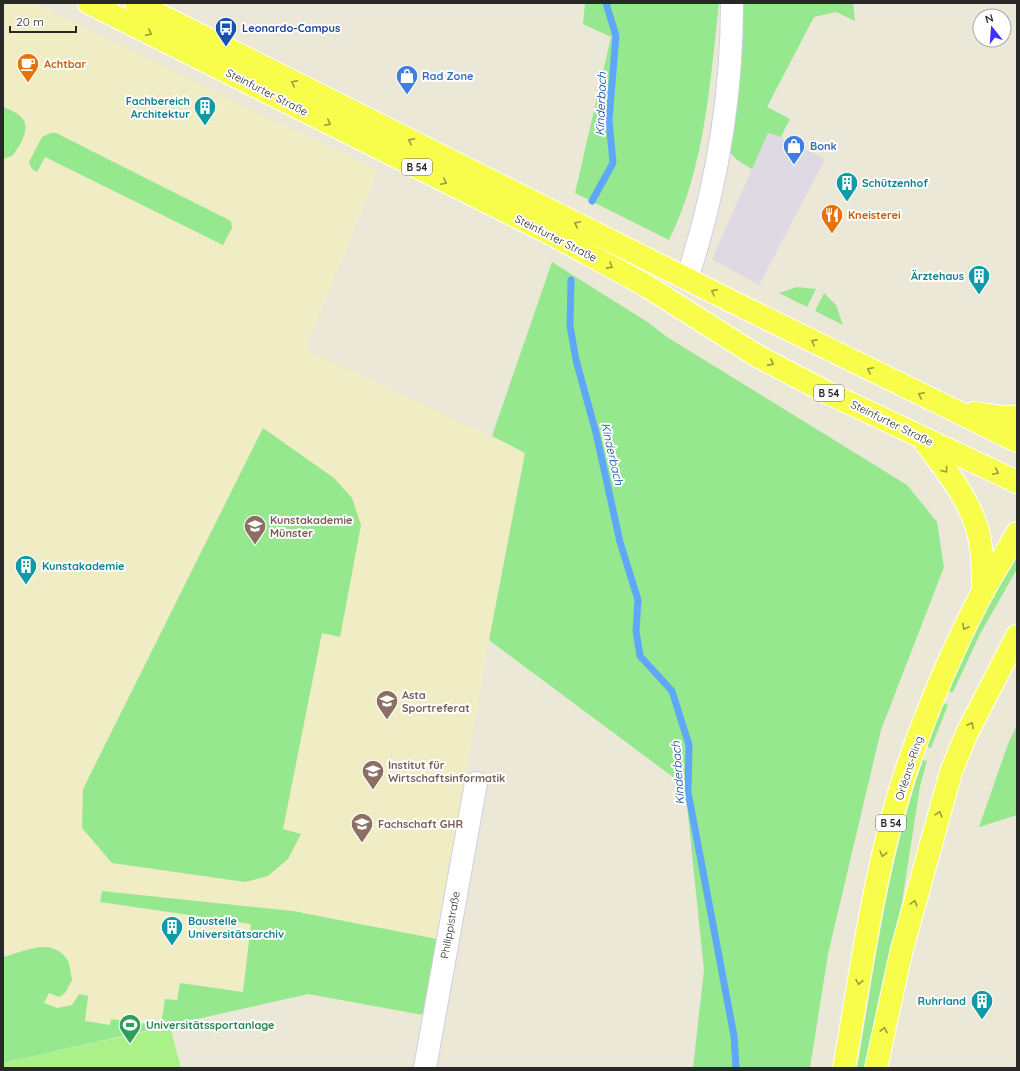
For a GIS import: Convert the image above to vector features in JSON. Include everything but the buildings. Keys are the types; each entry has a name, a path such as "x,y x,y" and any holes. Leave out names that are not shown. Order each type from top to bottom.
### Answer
{"main road":[{"name":"Steinfurter Straße","path":"90,3 553,235 645,285 759,357 828,393 1017,482"},
{"name":"Steinfurter Straße","path":"136,3 687,279 1017,441"},
{"path":"951,409 1017,418"},
{"name":"B 54","path":"922,438 954,483 970,510 977,529 980,545 983,592"},
{"name":"Orléans-Ring","path":"844,1068 878,875 904,779 925,718 946,667 983,592 1017,533"},
{"path":"876,1068 901,953 951,772 967,733 1017,636"}],"street":[{"path":"687,279 702,229 721,143 728,95 732,3"},
{"name":"Philippistraße","path":"426,1068 476,783"}],"shaded area":[{"name":"Kunstakademie Münster","path":"3,3 33,3 378,171 305,349 525,452 489,640 423,1015 308,994 3,1063"},
{"path":"768,133 781,137 825,159 759,285 712,259"}],"green space":[{"path":"585,3 719,3 709,94 698,154 691,184 669,240 575,193 611,37 583,24"},
{"path":"732,3 853,3 855,21 836,12 814,17 767,107 790,119 781,137 768,133 752,169 737,160 721,143"},
{"path":"3,107 12,111 24,120 25,130 21,142 12,156 3,159"},
{"path":"51,133 56,133 231,221 232,228 223,245 45,157 37,172 32,169 29,162 42,137"},
{"path":"552,262 649,323 667,337 907,485 937,522 944,567 881,730 828,954 810,1068 693,1068 704,970 685,786 489,640 525,453 492,436"},
{"path":"797,287 816,289 807,307 779,293"},
{"path":"824,293 836,305 843,325 815,311"},
{"path":"263,428 334,478 352,498 361,525 340,637 322,633 283,829 301,834 288,859 268,876 245,882 112,863 82,828 83,789"},
{"path":"1017,554 1017,569 980,634 953,692 949,692 948,691 983,616"},
{"path":"943,703 948,705 931,748 927,747"},
{"path":"1017,725 1017,815 979,827 1008,744"},
{"path":"923,760 927,761 920,786 902,902 866,1068 857,1068 891,874 900,836"},
{"path":"102,891 293,911 437,939 423,1015 308,994 3,1063 3,957 28,949 45,947 53,948 67,959 70,966 72,980 65,993 59,997 49,993 44,1003 57,1008 72,1005 79,994 88,996 85,1021 110,1025 111,1019 161,1026 165,999 177,1000 180,983 243,992 251,924 100,902"},
{"name":"Universitätssportanlage","path":"170,1026 181,1068 3,1068 3,1063"}],"waterway":[{"name":"Kinderbach","path":"592,201 613,163 609,120 616,36 606,3"},
{"name":"Kinderbach","path":"571,280 570,326 576,360 596,433 620,542 638,600 636,631 640,656 672,691 689,745 688,792 734,1036 736,1068"}],"place":[{"name":"Leonardo-Campus","path":"226,48"},
{"name":"Achtbar","path":"28,84"},
{"name":"Rad Zone","path":"407,96"},
{"name":"Fachbereich Architektur","path":"205,126"},
{"name":"Bonk","path":"794,166"},
{"name":"Schützenhof","path":"847,202"},
{"name":"Kneisterei","path":"832,234"},
{"name":"Ärztehaus","path":"979,296"},
{"name":"Kunstakademie Münster","path":"255,546"},
{"name":"Kunstakademie","path":"26,586"},
{"name":"Asta Sportreferat","path":"387,720"},
{"name":"Institut für Wirtschaftsinformatik","path":"373,790"},
{"name":"Fachschaft GHR","path":"362,844"},
{"name":"Baustelle Universitätsarchiv","path":"172,946"},
{"name":"Ruhrland","path":"982,1020"},
{"name":"Universitätssportanlage","path":"130,1044"}]}
